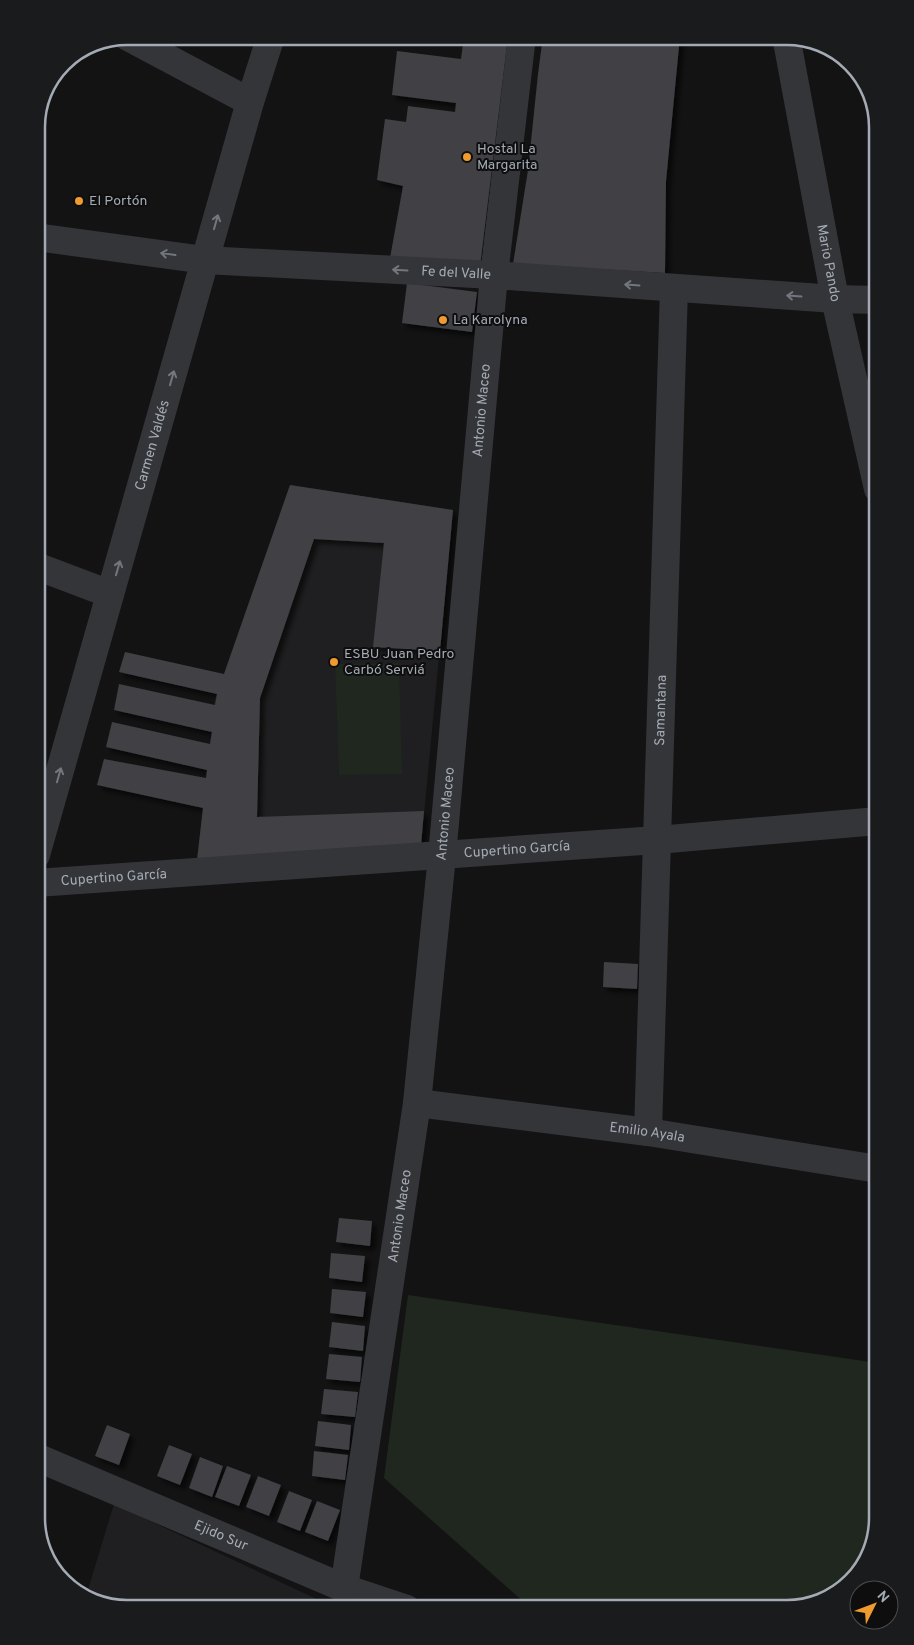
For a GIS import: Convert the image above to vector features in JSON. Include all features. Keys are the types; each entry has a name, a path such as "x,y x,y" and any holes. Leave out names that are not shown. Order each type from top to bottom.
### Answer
{"street":[{"path":"143,45 250,102"},
{"name":"Carmen Valdés","path":"45,823 250,102 268,45"},
{"name":"Antonio Maceo","path":"344,1588 417,1103 442,856 494,275 521,45"},
{"name":"Mario Pando","path":"788,45 835,299 869,449"},
{"name":"Fe del Valle","path":"45,238 205,260 494,275 869,300"},
{"name":"Samantana","path":"648,1132 674,288"},
{"path":"45,569 110,594"},
{"name":"Cupertino García","path":"45,882 442,856 869,822"},
{"name":"Emilio Ayala","path":"417,1103 648,1132 869,1168"},
{"name":"Ejido Sur","path":"45,1461 344,1588 380,1600"}],"shaded area":[{"name":"ESBU Juan Pedro Carbó Serviá","path":"290,485 453,510 421,846 197,860 215,699"},
{"path":"399,663 402,774 339,775 335,664"},
{"path":"408,1295 869,1362 869,1518 865,1544 849,1572 841,1580 818,1594 803,1598 787,1600 521,1600 384,1478"},
{"path":"114,1504 319,1600 122,1600 101,1596 88,1590"}],"building":[{"path":"463,45 507,45 480,267 390,258 403,186 377,180 385,119 406,122 408,106 455,112 456,103 392,95 397,51 461,59"},
{"path":"542,45 679,45 666,181 665,273 513,264 528,170"},
{"path":"407,283 477,292 472,332 402,323"},
{"path":"290,485 453,510 440,651 373,647 384,543 314,539 260,698 257,817 424,811 421,846 197,860 203,808 97,785 104,759 206,778 207,770 106,747 112,722 210,744 212,732 114,710 119,684 215,705 217,694 119,672 125,652 224,674"},
{"path":"604,962 638,964 637,989 603,987"},
{"path":"339,1218 372,1221 370,1246 336,1242"},
{"path":"331,1253 365,1256 362,1282 329,1278"},
{"path":"332,1289 366,1292 363,1317 330,1313"},
{"path":"332,1322 365,1326 363,1351 329,1347"},
{"path":"329,1354 362,1357 360,1382 326,1379"},
{"path":"324,1389 358,1392 355,1417 321,1414"},
{"path":"318,1421 351,1425 349,1450 315,1446"},
{"path":"107,1425 130,1434 119,1465 95,1456"},
{"path":"169,1445 192,1454 180,1485 157,1476"},
{"path":"314,1451 348,1455 345,1480 312,1476"},
{"path":"200,1457 223,1466 212,1497 189,1488"},
{"path":"227,1466 251,1475 239,1506 215,1497"},
{"path":"258,1476 281,1485 269,1516 246,1507"},
{"path":"289,1491 312,1500 300,1531 277,1522"},
{"path":"317,1501 340,1510 328,1541 305,1532"}],"place":[{"name":"Hostal La Margarita","path":"467,157"},
{"name":"El Portón","path":"79,201"},
{"name":"La Karolyna","path":"443,320"},
{"name":"ESBU Juan Pedro Carbó Serviá","path":"334,662"}]}
